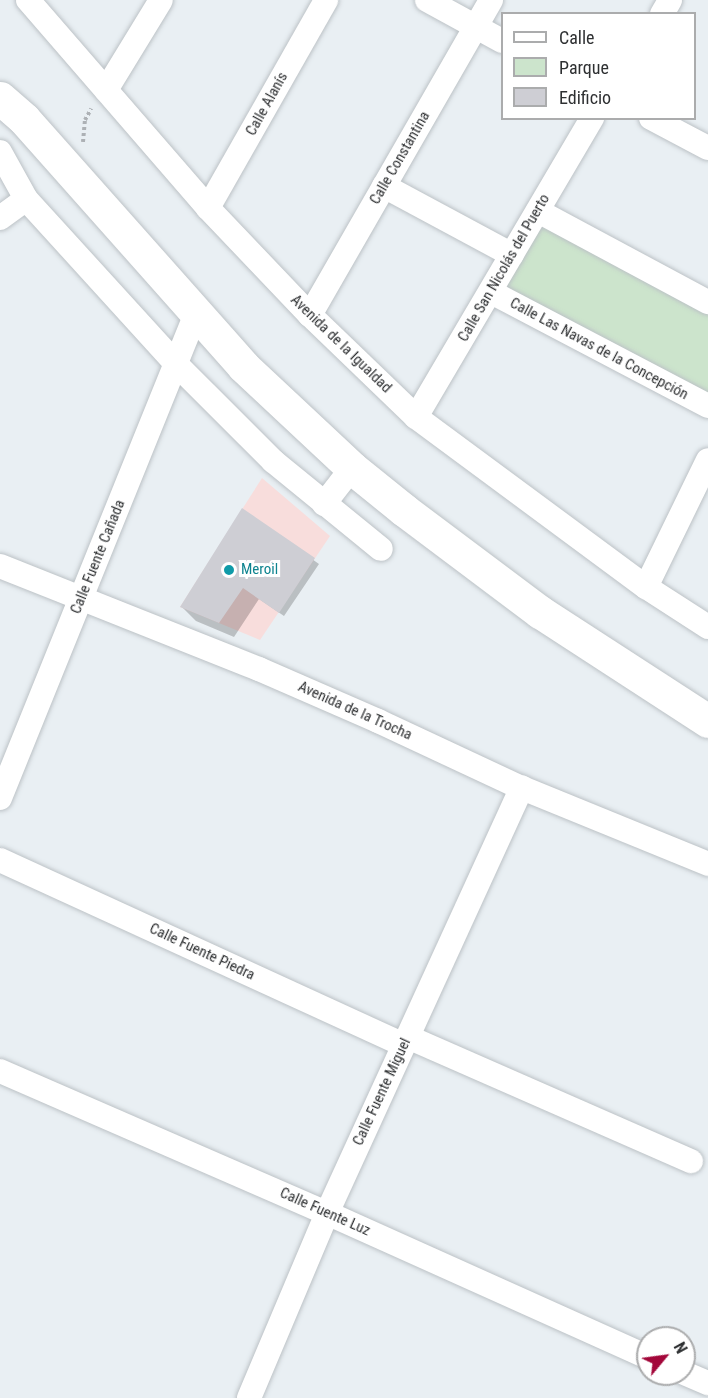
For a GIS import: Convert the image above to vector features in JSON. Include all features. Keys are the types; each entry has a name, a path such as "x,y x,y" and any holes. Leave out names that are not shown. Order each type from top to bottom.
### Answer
{"street":[{"name":"Avenida de la Igualdad","path":"28,0 208,208 310,315 416,417 646,587 708,627"},
{"path":"102,86 161,0"},
{"name":"Calle Alanís","path":"208,208 326,0"},
{"path":"427,0 501,40"},
{"name":"Calle Constantina","path":"310,315 491,0"},
{"path":"0,81 12,109 195,315 276,398 352,468 540,612 708,721"},
{"name":"Calle San Nicolás del Puerto","path":"416,417 591,120"},
{"path":"655,120 708,148"},
{"path":"0,152 26,199 176,364 273,461 381,549"},
{"path":"384,186 512,255"},
{"path":"0,218 26,199"},
{"path":"538,211 708,302"},
{"name":"Calle Las Navas de la Concepción","path":"491,292 708,406"},
{"name":"Calle Fuente Cañada","path":"0,798 195,315"},
{"path":"646,587 708,460"},
{"path":"324,504 352,468"},
{"name":"Avenida de la Trocha","path":"0,566 82,596 378,720 522,788 708,864"},
{"name":"Calle Fuente Miguel","path":"249,1398 327,1213 522,788"},
{"name":"Calle Fuente Piedra","path":"0,860 406,1041 691,1161"},
{"name":"Calle Fuente Luz","path":"0,1071 327,1213 636,1352"}],"path":[{"path":"84,148 85,120 102,86"}],"shaded area":[{"path":"262,478 330,536 260,640 180,607"}],"green space":[{"path":"542,222 708,311 708,398 503,289"}],"building":[{"name":"Meroil","path":"242,508 315,558 279,613 243,588 219,623 180,607"}],"place":[{"name":"Meroil","path":"229,570"}]}
